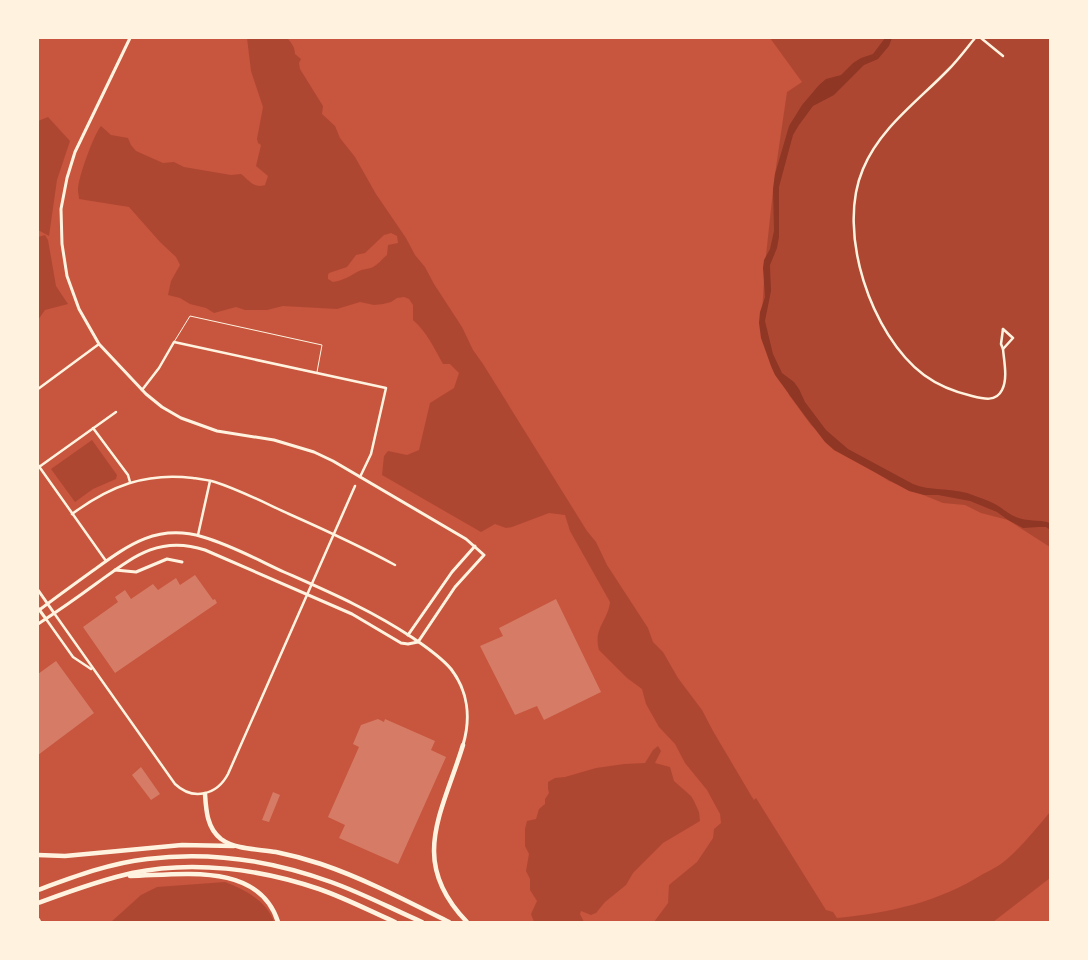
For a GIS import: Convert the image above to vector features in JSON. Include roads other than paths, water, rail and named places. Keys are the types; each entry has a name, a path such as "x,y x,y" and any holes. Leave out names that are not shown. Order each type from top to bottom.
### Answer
{"highway":[{"path":"463,745 436,829 434,857 435,871 442,890 467,922"},
{"path":"205,794 209,821 214,831 226,841 245,847 294,856 335,869 449,922"},
{"path":"38,855 65,856 191,845 245,847"},
{"path":"38,890 92,871 133,861 168,857 216,858 257,862 307,874 349,889 422,922"},
{"path":"38,903 119,876 144,871 208,868 250,872 292,881 347,900 395,922"},
{"path":"119,876 196,874 227,878 248,887 261,896 270,905 278,922"}],"street":[{"path":"38,624 115,570 149,549 167,545 186,545 212,552 358,616 401,643 408,644 418,642 455,588 484,554 475,546 333,461 301,447 274,440 223,433 189,422 166,409 142,390 99,344 79,309 67,276 62,244 62,209 67,178 76,149 130,38"},
{"path":"975,38 954,64 890,126 876,144 862,170 855,198 853,212 855,242 858,261 866,287 879,318 896,346 923,375 950,390 984,399 992,399 999,395 1004,388 1002,344 1003,329 1013,338 1003,349"},
{"path":"981,38 1003,56"},
{"path":"142,390 159,368 174,342 386,388 371,454 360,477"},
{"path":"38,389 99,344"},
{"path":"106,561 38,466 116,412"},
{"path":"93,428 126,473 130,482"},
{"path":"72,514 103,493 130,482 174,476 210,480 363,547 395,565"},
{"path":"198,535 210,480"},
{"path":"38,590 175,784 188,792 205,794 212,792 220,786 228,774 355,486"},
{"path":"93,670 73,657 38,610 131,544 148,537 173,532 198,535 221,543 371,611 445,662 461,686 467,707 468,720 463,745"},
{"path":"408,635 452,572 475,546"},
{"path":"115,570 136,572 167,560 182,562"}],"lane":[{"path":"174,342 190,316 322,345 316,373"}]}
